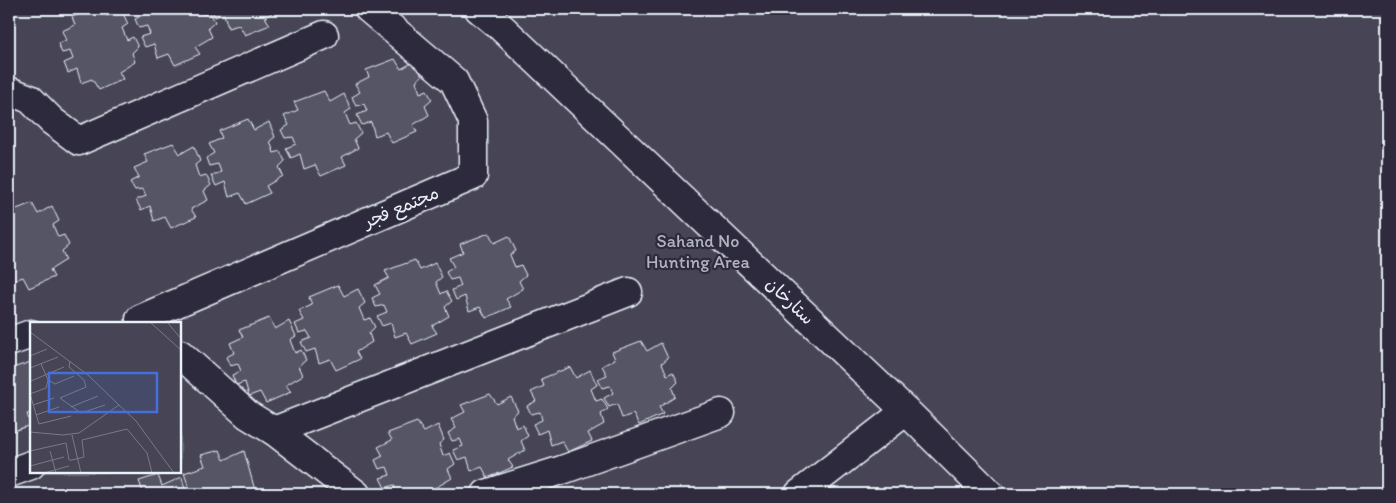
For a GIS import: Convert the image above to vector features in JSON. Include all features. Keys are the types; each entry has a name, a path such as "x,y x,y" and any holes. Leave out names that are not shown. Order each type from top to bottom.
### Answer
{"street":[{"name":"مجتمع فجر","path":"144,322 140,319 473,176 473,122 454,81 369,9"},
{"name":"ستارخان","path":"479,9 502,28 906,411 990,494"},
{"path":"9,91 30,99 52,121 79,141 324,35"},
{"path":"274,431 628,292"},
{"path":"9,342 30,334"},
{"path":"181,355 248,415 274,431 356,494"},
{"path":"799,494 906,411"},
{"path":"486,494 562,470 721,413"},
{"path":"9,473 30,465"}],"green space":[{"name":"Sahand No Hunting Area","path":"9,9 1387,9 1387,494 9,494"}],"building":[{"path":"94,9 103,9 107,16 121,9 128,24 122,28 127,40 133,37 138,47 132,53 135,62 119,72 123,79 99,90 92,79 81,83 77,69 68,73 64,63 73,59 70,51 62,53 58,44 66,40 62,31 75,25 72,17"},
{"path":"140,9 201,9 203,15 210,12 215,22 208,28 212,37 195,47 200,54 175,65 169,54 158,58 154,44 145,47 140,37 150,34 147,26 139,28 135,19 143,15"},
{"path":"211,9 279,9 265,17 270,25 245,35 239,25 228,28 224,14 215,17"},
{"path":"395,59 401,69 415,61 422,76 416,81 420,93 427,90 432,100 425,106 429,115 413,125 417,132 392,143 386,132 375,136 371,122 362,125 357,115 367,111 364,104 356,106 352,97 360,92 355,84 369,77 366,70"},
{"path":"324,91 330,102 344,94 351,109 345,113 350,125 356,123 361,133 354,139 358,148 342,157 346,165 321,176 315,165 304,169 300,154 291,158 286,148 296,144 293,137 285,138 281,130 289,125 284,116 298,110 294,102"},
{"path":"248,119 254,130 269,122 275,137 270,141 274,153 280,151 285,161 279,167 283,176 266,186 270,193 246,204 240,193 229,197 225,182 216,186 211,176 221,172 218,164 209,166 206,158 214,153 209,144 222,138 219,131"},
{"path":"173,143 180,154 194,146 200,161 195,165 199,177 206,175 211,185 204,191 208,200 191,209 196,217 171,228 165,217 154,221 150,206 141,210 136,200 146,196 143,189 135,190 130,182 139,177 134,168 148,162 144,154"},
{"path":"32,203 38,214 52,206 59,221 53,225 58,237 64,235 69,245 62,251 66,260 50,270 54,277 29,288 23,277 12,281 9,269 9,212"},
{"path":"489,233 494,243 509,236 516,251 510,255 515,267 521,265 526,275 519,281 523,289 506,299 511,307 486,318 480,307 469,311 465,296 456,300 452,290 461,286 458,278 450,280 446,272 454,267 449,258 463,252 460,244"},
{"path":"415,260 420,270 435,263 442,277 436,282 441,294 446,291 452,301 445,307 449,316 432,326 437,333 412,344 406,333 395,337 391,323 382,326 377,316 387,312 384,305 376,307 372,298 380,294 375,285 389,278 385,271"},
{"path":"338,285 344,296 358,289 365,303 359,308 364,320 370,318 375,327 369,333 372,342 356,352 360,359 336,370 330,359 319,363 315,349 306,352 301,342 311,338 307,331 299,333 295,324 304,320 299,311 312,305 309,297"},
{"path":"269,318 275,329 289,321 296,336 290,340 295,353 301,350 306,360 299,366 303,375 286,385 291,392 266,403 260,392 249,396 245,382 236,385 232,375 241,371 238,364 230,366 226,357 234,353 230,343 243,337 239,330"},
{"path":"641,341 647,351 661,343 668,358 662,363 667,375 673,372 678,382 672,388 675,397 659,407 663,414 639,425 633,414 622,418 617,404 609,407 604,398 613,393 610,386 602,388 598,379 607,375 602,366 615,359 612,352"},
{"path":"30,362 30,413 27,414 30,425 13,431 9,422 9,369"},
{"path":"570,367 576,378 590,370 597,385 591,389 596,401 602,399 608,409 601,414 604,424 588,433 592,441 568,452 562,441 551,445 547,430 538,434 533,424 542,420 540,412 531,414 527,406 536,401 531,392 544,386 541,379"},
{"path":"490,394 497,404 511,397 518,411 512,416 516,428 523,425 528,436 521,441 525,450 508,460 513,467 488,478 482,467 471,471 467,457 458,460 453,450 463,446 460,439 452,441 448,433 456,428 451,419 465,412 461,405"},
{"path":"417,422 424,432 438,425 444,440 439,444 443,456 450,453 455,464 448,469 452,478 435,488 439,494 396,494 394,485 385,488 380,478 390,475 387,467 379,469 375,460 383,456 378,447 392,440 388,433"},
{"path":"220,450 224,460 244,451 256,494 191,494 184,473 205,466 201,455"},
{"path":"158,475 162,486 182,477 186,494 137,494 143,492 139,481"}]}
